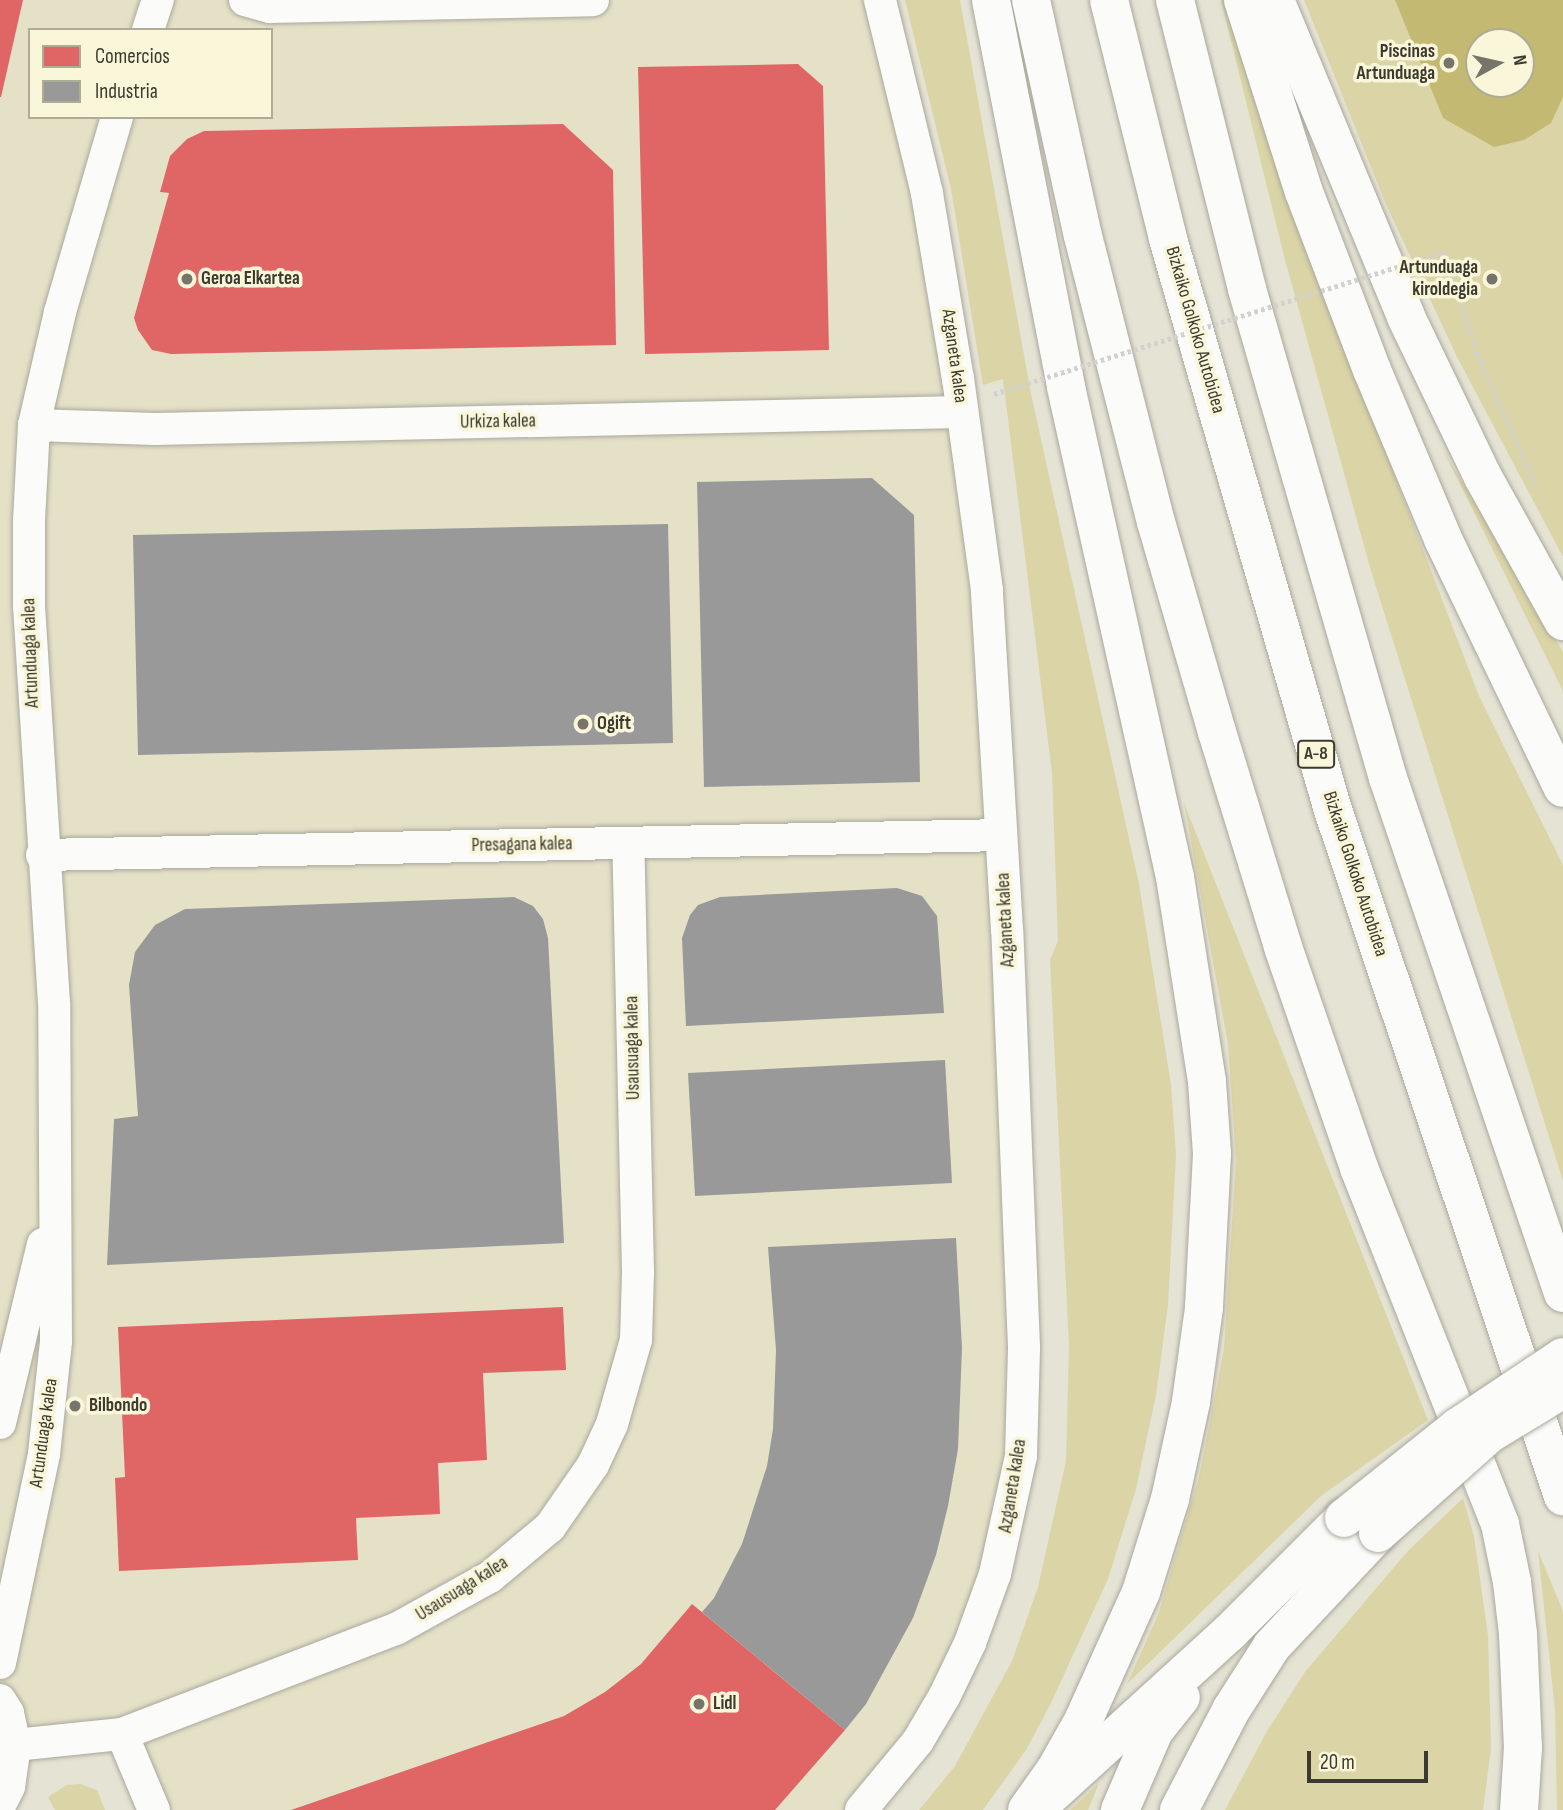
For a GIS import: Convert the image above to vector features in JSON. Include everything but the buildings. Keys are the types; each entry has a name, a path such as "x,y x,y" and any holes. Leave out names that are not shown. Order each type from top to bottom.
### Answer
{"main road":[{"path":"991,0 1066,387 1175,877 1207,1082 1212,1154 1204,1308 1191,1402 1171,1499 1141,1592 1088,1710 1056,1769 1027,1810"},
{"path":"1031,0 1083,236 1156,522 1224,757 1283,947 1359,1168 1500,1524 1512,1582 1518,1634 1523,1747 1519,1810"},
{"name":"Bizkaiko Golkoko Autobidea","path":"1109,0 1168,239 1332,807 1563,1496"},
{"path":"1175,0 1247,289 1388,778 1563,1293"},
{"path":"1243,0 1304,192 1372,370 1443,539 1563,788"},
{"path":"1275,0 1406,317 1483,477 1563,621"},
{"path":"1179,1810 1231,1710 1272,1646 1361,1526 1458,1427 1563,1357"},
{"path":"1035,1810 1231,1631 1361,1526 1489,1434 1563,1389"},
{"path":"1120,1810 1154,1731 1231,1631"}],"street":[{"path":"149,28 158,0"},
{"path":"245,0 270,7 593,0"},
{"name":"Azganeta kalea","path":"861,1810 918,1741 970,1643 995,1574 1021,1456 1024,1348 987,590 927,193 880,0"},
{"name":"Artunduaga kalea","path":"0,1664 44,1454 56,1340 54,1003 29,607 29,521 34,425 60,312 116,119"},
{"name":"Urkiza kalea","path":"34,425 169,429 962,412"},
{"name":"Presagana kalea","path":"43,855 1000,835"},
{"name":"Usausuaga kalea","path":"15,1745 122,1734 396,1629 478,1583 551,1527 593,1465 612,1424 636,1340 638,1258 628,843"},
{"name":"Artunduaga kalea","path":"0,1423 54,1199"},
{"path":"0,1700 8,1713 15,1745 11,1777 0,1805"},
{"path":"122,1734 154,1810"}],"path":[{"path":"995,394 1443,252 1480,360 1540,492"}],"shaded area":[{"path":"0,0 880,0 962,412 1021,1456 970,1643 861,1810 154,1810 122,1734 15,1745 0,1700"},
{"path":"905,0 960,0 1031,394 1139,884 1171,1085 1176,1155 1168,1305 1156,1395 1136,1489 1108,1579 1050,1705 1026,1750 983,1810 919,1810 955,1766 1012,1661 1038,1587 1066,1461 1069,1347 1050,960 1058,941 1052,773 1003,379 983,385 951,189"},
{"path":"1221,0 1228,0 1338,327 1479,696 1563,865 1563,1181 1371,571 1284,256"},
{"name":"Artunduaga kiroldegia","path":"1304,0 1563,0 1563,557 1456,355 1385,202"},
{"name":"Piscinas Artunduaga","path":"1395,0 1563,0 1563,97 1551,123 1524,140 1494,147 1443,118"},
{"path":"1444,452 1563,652 1563,691"},
{"path":"1184,803 1428,1420 1321,1496 1127,1684 1158,1615 1199,1477 1224,1349 1236,1160 1228,1044"},
{"path":"1463,1498 1474,1536 1488,1636 1491,1748 1483,1810 1225,1810 1267,1731 1305,1672 1407,1552"},
{"path":"1538,1551 1563,1611 1563,1810 1557,1810 1555,1710"},
{"path":"1099,1783 1088,1810 1070,1810"},
{"path":"80,1784 97,1790 105,1810 55,1810 48,1797 67,1785"}],"place":[{"name":"Piscinas Artunduaga","path":"1449,63"},
{"name":"Geroa Elkartea","path":"187,279"},
{"name":"Artunduaga kiroldegia","path":"1492,279"},
{"name":"Ogift","path":"583,724"},
{"name":"Bilbondo","path":"75,1406"},
{"name":"Lidl","path":"699,1704"}]}
